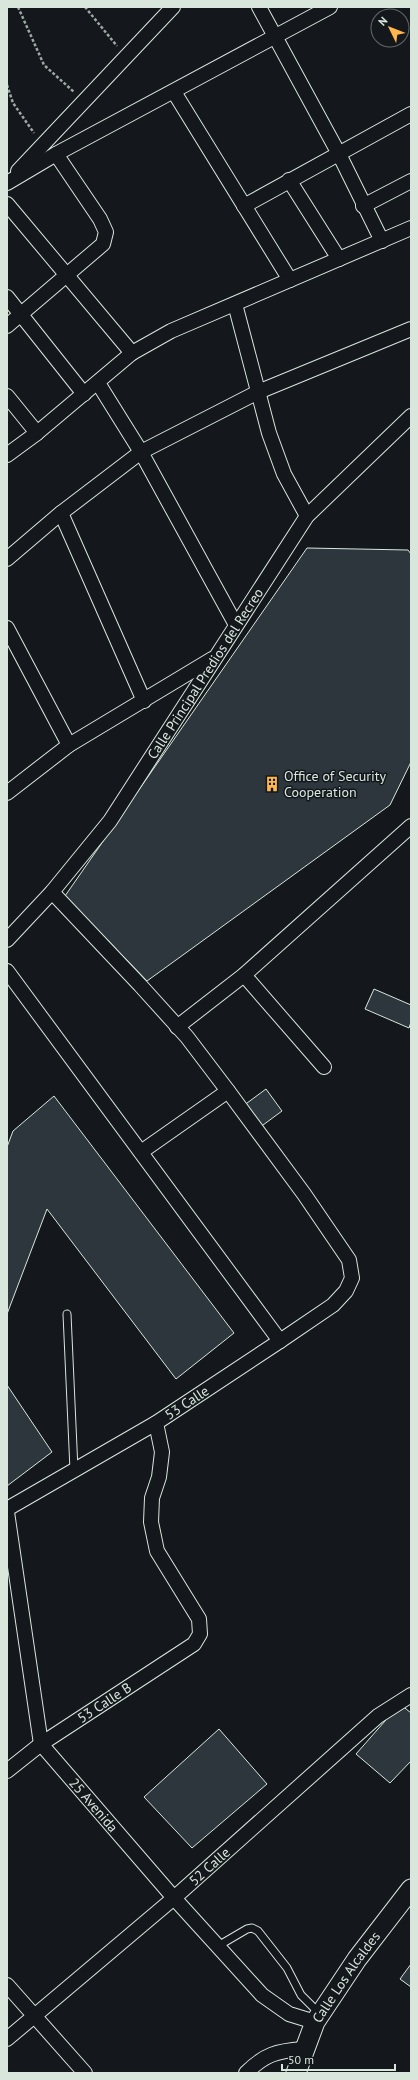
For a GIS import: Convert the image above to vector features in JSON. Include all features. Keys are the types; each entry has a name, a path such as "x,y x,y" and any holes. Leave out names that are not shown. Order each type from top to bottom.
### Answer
{"main road":[{"name":"Calle Los Alcaldes","path":"296,2073 317,2018 357,1959 411,1889"}],"street":[{"path":"7,183 173,7"},
{"path":"259,7 339,154 363,206 382,241"},
{"path":"7,183 56,154 330,7"},
{"path":"174,92 290,280"},
{"path":"244,206 411,114"},
{"path":"7,326 67,276 102,244 106,232 100,219 56,154"},
{"path":"289,180 339,259"},
{"path":"363,206 411,181"},
{"path":"7,204 132,353"},
{"path":"7,455 37,433 132,353 171,331 411,228"},
{"path":"7,297 84,394"},
{"path":"235,304 258,392 284,474 307,516"},
{"path":"7,559 61,513 141,452 258,392 411,329"},
{"path":"98,383 141,452 236,625"},
{"path":"7,396 37,433"},
{"name":"Calle Principal Predios del Recreo","path":"7,940 52,892 110,821 307,516 411,416"},
{"path":"61,513 144,700"},
{"path":"7,628 69,746"},
{"path":"8,790 69,746 216,656"},
{"path":"177,1027 244,975 411,826"},
{"path":"52,892 177,1027 228,1091 141,1152"},
{"path":"7,971 100,1095 280,1341"},
{"path":"244,975 324,1067"},
{"name":"53 Calle","path":"7,1509 156,1423 333,1305 346,1291 352,1278 349,1260 304,1194 228,1091"},
{"name":"53 Calle B","path":"7,1771 41,1744 194,1644 200,1634 198,1619 158,1551 151,1522 152,1498 159,1477 162,1452 156,1423"},
{"path":"7,1512 41,1744"},
{"name":"52 Calle","path":"7,2039 174,1898 378,1716 411,1695"},
{"name":"25 Avenida","path":"41,1744 174,1898 262,1995 289,2014 317,2018"},
{"path":"7,1985 85,2073"},
{"path":"246,2073 262,2058 280,2051 304,2049"}],"lane":[{"path":"67,1314 74,1470"},
{"path":"218,1946 247,1929 252,1928 258,1931 287,1968 301,1995 317,2018"}],"path":[{"path":"18,7 44,65 84,101"},
{"path":"85,7 126,57"},
{"path":"7,85 13,103 42,145"}],"building":[{"name":"Office of Security Cooperation","path":"307,548 408,550 411,554 411,762 390,805 147,981 65,896"},
{"path":"374,989 411,1005 411,1022 409,1028 365,1009"},
{"path":"266,1089 282,1111 259,1128 243,1106"},
{"path":"54,1096 234,1333 176,1379 47,1209 7,1314 7,1147 13,1131"},
{"path":"7,1385 52,1452 7,1486"},
{"path":"400,1704 411,1713 411,1761 390,1783 356,1754"},
{"path":"219,1729 267,1784 192,1848 144,1797"},
{"path":"411,1964 411,1987 400,1979"}],"place":[{"name":"Office of Security Cooperation","path":"272,784"}]}
